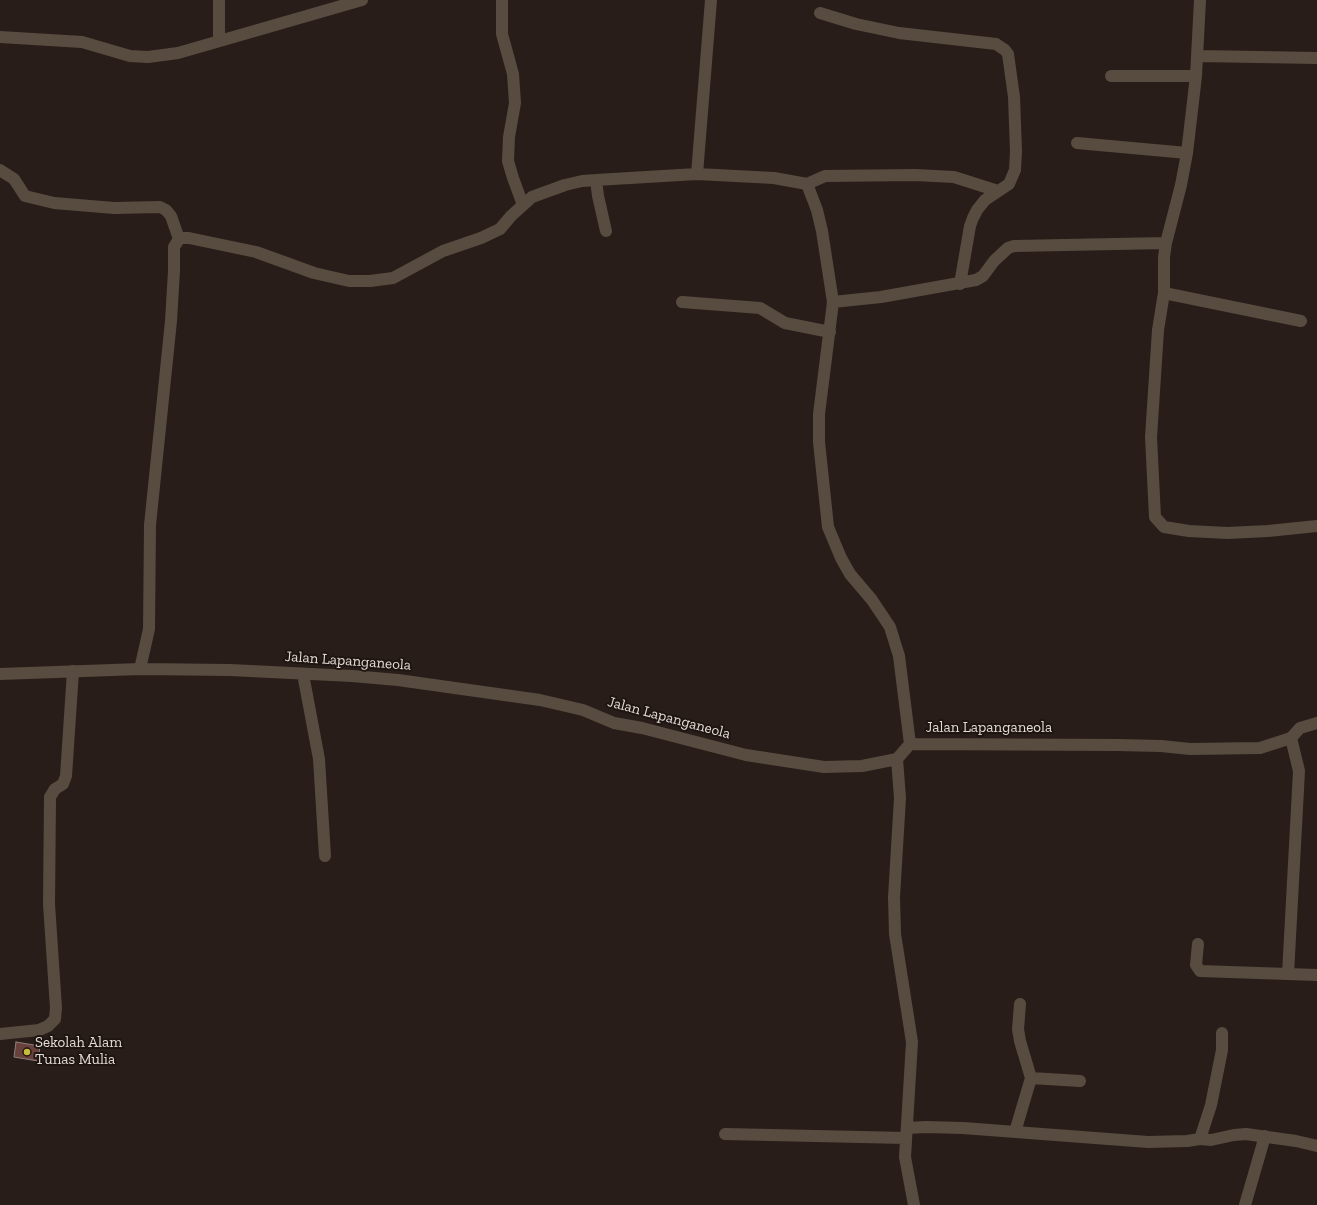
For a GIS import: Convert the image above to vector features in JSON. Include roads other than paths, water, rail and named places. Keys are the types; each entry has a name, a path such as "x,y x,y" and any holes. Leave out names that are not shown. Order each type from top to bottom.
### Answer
{"street":[{"path":"218,0 219,41"},
{"path":"0,37 82,42 130,56 148,58 178,53 362,0"},
{"path":"502,0 502,34 513,74 515,103 509,137 508,161 523,205"},
{"path":"697,174 711,0"},
{"path":"1200,0 1198,56 1187,153 1164,257 1164,293 1158,330 1151,437 1155,517 1164,527 1189,531 1227,533 1261,532 1317,526"},
{"path":"820,13 856,24 899,33 996,44 1008,54 1014,97 1016,151 1015,170 1009,184 985,200 973,218 970,226 960,284"},
{"path":"1198,56 1317,58"},
{"path":"1111,76 1196,76"},
{"path":"1077,143 1187,153"},
{"path":"0,170 14,178 25,196 54,203 114,208 160,207 166,210 171,216 179,239"},
{"path":"140,669 149,630 150,525 171,321 174,247 179,239 189,238 256,252 314,273 349,281 370,281 393,278 443,251 465,242 481,238 500,229 532,197 582,181 697,174 774,178 807,184 825,176 915,175 954,177 998,191"},
{"path":"596,180 606,231"},
{"path":"807,184 817,210 822,231 833,302 819,414 819,442 828,527 841,558 850,574 872,600 890,627 899,656 910,744"},
{"path":"833,302 960,284 976,280 982,276 994,261 1008,248 1014,246 1166,244"},
{"path":"1164,293 1301,321"},
{"path":"682,302 760,308 785,323 830,332"},
{"name":"Jalan Lapanganeola","path":"0,674 140,669 230,670 398,680 540,700 583,710 614,723 657,732 746,755 824,767 862,766 897,759 910,744 1125,745 1161,746 1190,749 1260,748 1291,738 1300,728 1317,723"},
{"path":"0,1034 38,1030 48,1026 55,1019 56,1008 49,904 50,798 56,789 63,784 66,776 73,671"},
{"path":"303,674 319,759 325,856"},
{"path":"1288,974 1299,771 1291,738"},
{"path":"897,759 900,798 894,897 896,934 912,1042 905,1157 914,1205"},
{"path":"1198,944 1196,966 1200,971 1317,975"},
{"path":"1015,1132 1031,1078 1018,1029 1020,1004"},
{"path":"1200,1139 1212,1098 1222,1050 1222,1033"},
{"path":"1031,1078 1080,1081"},
{"path":"725,1134 906,1133 926,1127 1148,1142 1187,1141 1200,1139 1211,1140 1246,1134 1296,1141 1317,1146"},
{"path":"1245,1205 1265,1136"}],"place":[{"name":"Sekolah Alam Tunas Mulia","path":"27,1052"}]}
